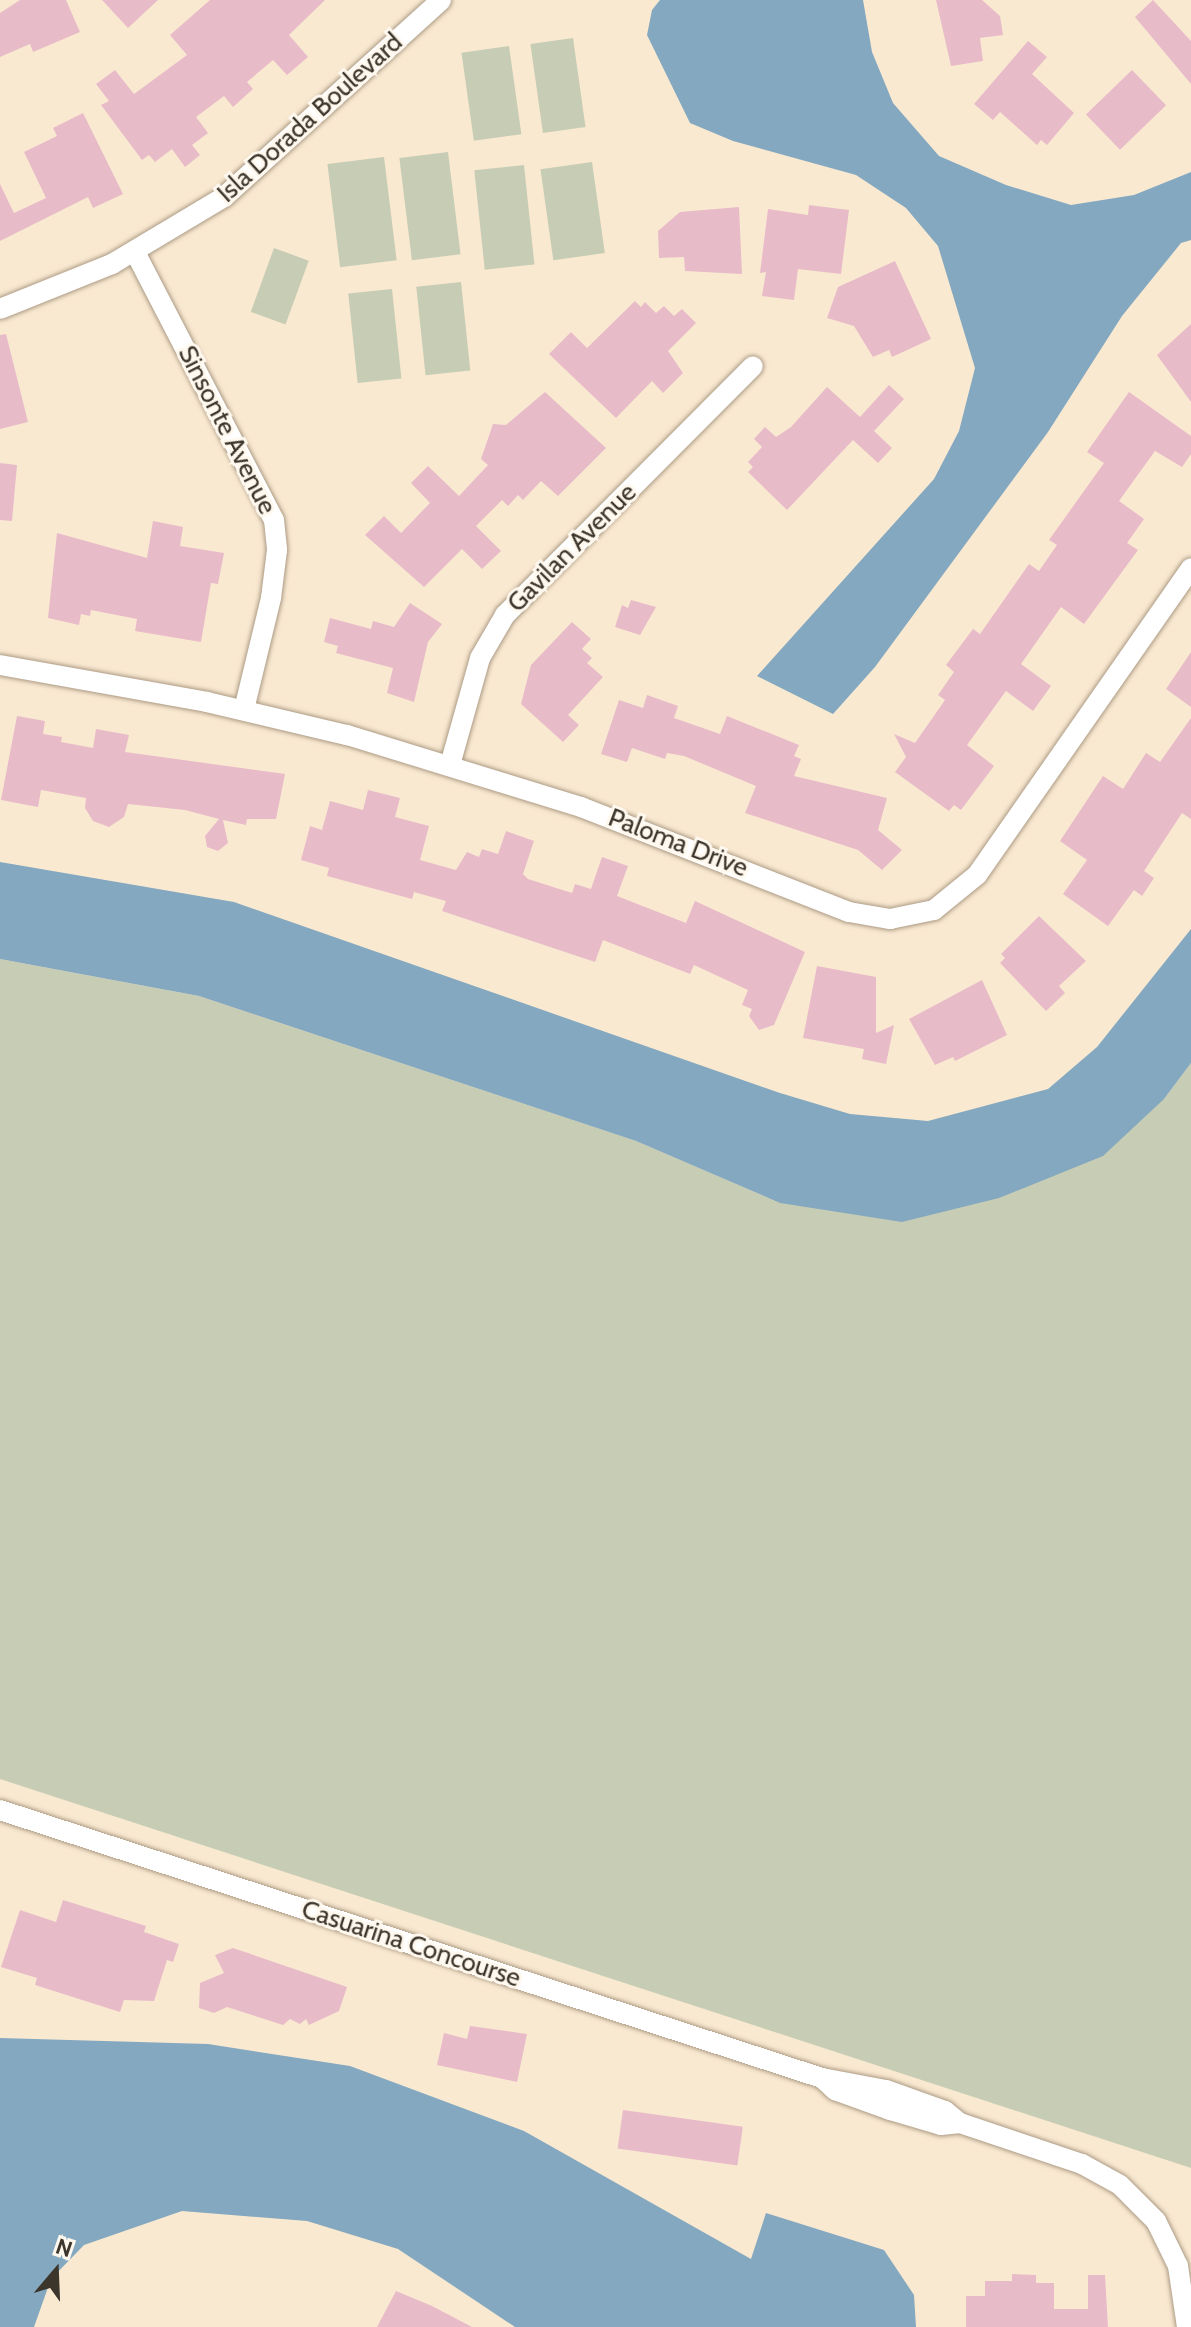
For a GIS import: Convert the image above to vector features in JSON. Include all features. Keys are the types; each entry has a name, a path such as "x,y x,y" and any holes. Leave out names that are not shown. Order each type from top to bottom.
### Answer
{"street":[{"name":"Isla Dorada Boulevard","path":"0,309 135,252 245,181 441,0"},
{"name":"Sinsonte Avenue","path":"135,252 274,520 277,550 271,598 244,710"},
{"name":"Gavilan Avenue","path":"450,765 480,658 505,615 753,366"},
{"name":"Paloma Drive","path":"0,665 244,710 450,765 608,817 849,912 876,918 920,916 948,902 977,875 1191,568"},
{"name":"Casuarina Concourse","path":"0,1810 822,2078 835,2090 890,2110 941,2125 960,2123 1082,2164 1134,2197 1174,2255 1187,2327"}],"green space":[{"path":"573,38 586,127 543,133 530,44"},
{"path":"509,46 521,134 474,141 461,53"},
{"path":"448,152 461,254 412,260 399,158"},
{"path":"384,157 397,260 340,267 327,164"},
{"path":"592,162 605,253 553,260 541,169"},
{"path":"524,165 534,264 485,270 474,170"},
{"path":"274,248 309,261 286,325 251,312"},
{"path":"461,282 470,371 426,375 416,287"},
{"path":"392,289 401,379 358,383 348,294"},
{"path":"0,959 199,996 636,1141 780,1203 1164,1099 1191,1063 1191,2168 0,1779"}],"water":[{"path":"660,0 863,0 872,52 893,103 939,156 1006,185 1071,205 1134,195 1191,172 1191,240 1181,243 1122,316 1048,432 875,667 833,714 757,676 934,479 959,431 975,368 938,246 906,208 856,175 733,141 690,123 647,35 652,10"},
{"path":"0,862 234,902 780,1093 850,1114 928,1121 1048,1089 1097,1047 1191,929 1191,1063 1164,1099 1103,1156 999,1198 902,1222 780,1203 636,1141 199,996 0,959"},
{"path":"0,2038 208,2044 350,2066 524,2131 751,2259 766,2213 884,2250 914,2295 916,2327 515,2327 398,2249 307,2221 182,2211 84,2245 51,2279 34,2327 0,2327"}],"building":[{"path":"20,0 66,0 80,32 33,52 30,44 0,57 0,13"},
{"path":"102,0 158,0 128,28"},
{"path":"210,0 325,0 289,35 308,57 287,75 273,60 247,82 253,89 233,107 224,96 196,117 208,133 192,145 200,155 185,167 172,149 155,162 149,155 142,160 101,105 109,101 96,84 115,70 134,94 187,55 170,35"},
{"path":"936,0 982,0 1000,16 1003,35 980,38 983,61 951,66"},
{"path":"1153,0 1191,41 1191,84 1135,17"},
{"path":"1028,41 1047,57 1032,74 1074,113 1047,145 1041,140 1037,145 1000,112 993,120 974,104"},
{"path":"1132,70 1166,105 1120,150 1086,114"},
{"path":"83,113 123,194 93,208 88,197 0,241 0,184 14,213 46,198 24,152 57,136 53,128"},
{"path":"809,205 849,210 841,274 798,269 794,300 762,296 766,272 760,273 768,209 808,215"},
{"path":"739,207 742,274 685,271 684,257 659,258 658,231 680,212"},
{"path":"895,261 931,339 892,357 889,350 873,357 854,326 827,318 838,287"},
{"path":"635,301 641,307 645,302 656,313 664,306 674,316 682,309 696,323 668,351 683,373 663,393 652,381 616,418 549,354 571,332 587,348"},
{"path":"1191,324 1191,402 1157,355"},
{"path":"6,334 28,422 0,429 0,335"},
{"path":"889,385 904,399 874,431 892,448 878,463 853,440 787,510 748,472 753,467 748,462 762,447 754,439 765,427 776,437 791,427 827,387 860,417"},
{"path":"545,392 606,448 558,496 541,481 523,500 518,495 508,506 502,500 476,526 501,551 482,569 462,549 424,587 365,535 384,516 401,533 430,503 411,483 428,466 459,496 488,465 481,459 493,424 506,425"},
{"path":"1129,392 1191,436 1191,454 1182,467 1155,451 1119,501 1144,519 1127,543 1138,550 1084,624 1061,607 1021,664 1051,686 1033,711 1006,691 967,745 994,766 961,810 954,805 949,811 895,772 906,757 894,734 915,743 945,700 938,695 954,672 946,665 973,629 980,634 1029,564 1039,571 1057,545 1049,540 1104,463 1087,452"},
{"path":"0,463 17,465 12,521 0,520"},
{"path":"153,521 183,527 180,546 224,553 218,584 211,583 201,642 135,631 137,619 91,610 90,616 81,614 79,625 48,618 57,533 147,558"},
{"path":"631,600 656,607 640,635 615,627 622,605 628,608"},
{"path":"410,603 442,624 428,642 414,702 387,693 393,668 336,653 338,646 324,642 330,618 371,629 373,621 394,627"},
{"path":"572,622 591,639 582,649 592,658 587,663 603,677 568,715 579,725 563,742 521,704 531,665"},
{"path":"1191,652 1191,707 1166,689"},
{"path":"647,695 678,706 674,718 720,734 727,716 799,745 794,756 801,759 794,776 887,798 878,830 902,850 882,870 858,850 745,813 756,786 684,756 667,753 665,759 632,748 627,762 601,754 619,700 643,708"},
{"path":"17,716 45,721 43,734 62,737 61,742 93,748 96,729 129,735 125,752 285,774 276,819 247,819 246,825 223,820 228,843 218,851 207,847 205,836 219,819 185,810 128,804 124,817 109,827 93,821 85,808 86,798 41,790 38,807 1,800"},
{"path":"1191,718 1191,819 1182,813 1144,871 1154,878 1142,896 1134,890 1108,926 1063,894 1087,860 1060,841 1103,776 1123,789 1146,753 1160,762"},
{"path":"368,790 400,798 395,817 429,826 420,860 456,870 467,852 479,857 482,849 498,854 506,831 534,841 523,874 528,879 572,893 575,884 591,889 602,857 628,866 617,896 686,923 695,901 805,952 774,1025 759,1030 749,1016 752,1009 742,1005 748,990 694,965 690,974 603,940 595,962 442,911 446,901 414,892 412,899 327,876 329,868 301,860 310,826 322,830 330,801 363,810"},
{"path":"1039,916 1086,961 1059,986 1065,993 1046,1011 1000,963 1005,958 1001,954"},
{"path":"817,966 876,977 876,1033 894,1025 886,1064 862,1059 864,1049 803,1038"},
{"path":"982,980 1007,1035 955,1061 953,1057 935,1065 909,1019"},
{"path":"63,1900 146,1926 144,1932 179,1944 173,1962 167,1960 154,2001 124,2000 120,2012 35,1985 37,1978 1,1967 20,1910 56,1922"},
{"path":"233,1948 347,1987 339,2011 309,2025 306,2019 300,2024 290,2019 283,2025 227,2007 214,2013 199,2008 200,1983 224,1973 215,1955"},
{"path":"470,2026 527,2034 517,2082 437,2065 444,2033 467,2039"},
{"path":"623,2110 743,2127 737,2165 618,2149"},
{"path":"1012,2274 1036,2275 1036,2283 1054,2283 1054,2309 1088,2309 1088,2275 1105,2275 1108,2327 966,2327 966,2296 985,2296 985,2281 1012,2281"},
{"path":"396,2291 432,2306 472,2327 377,2327"}]}
